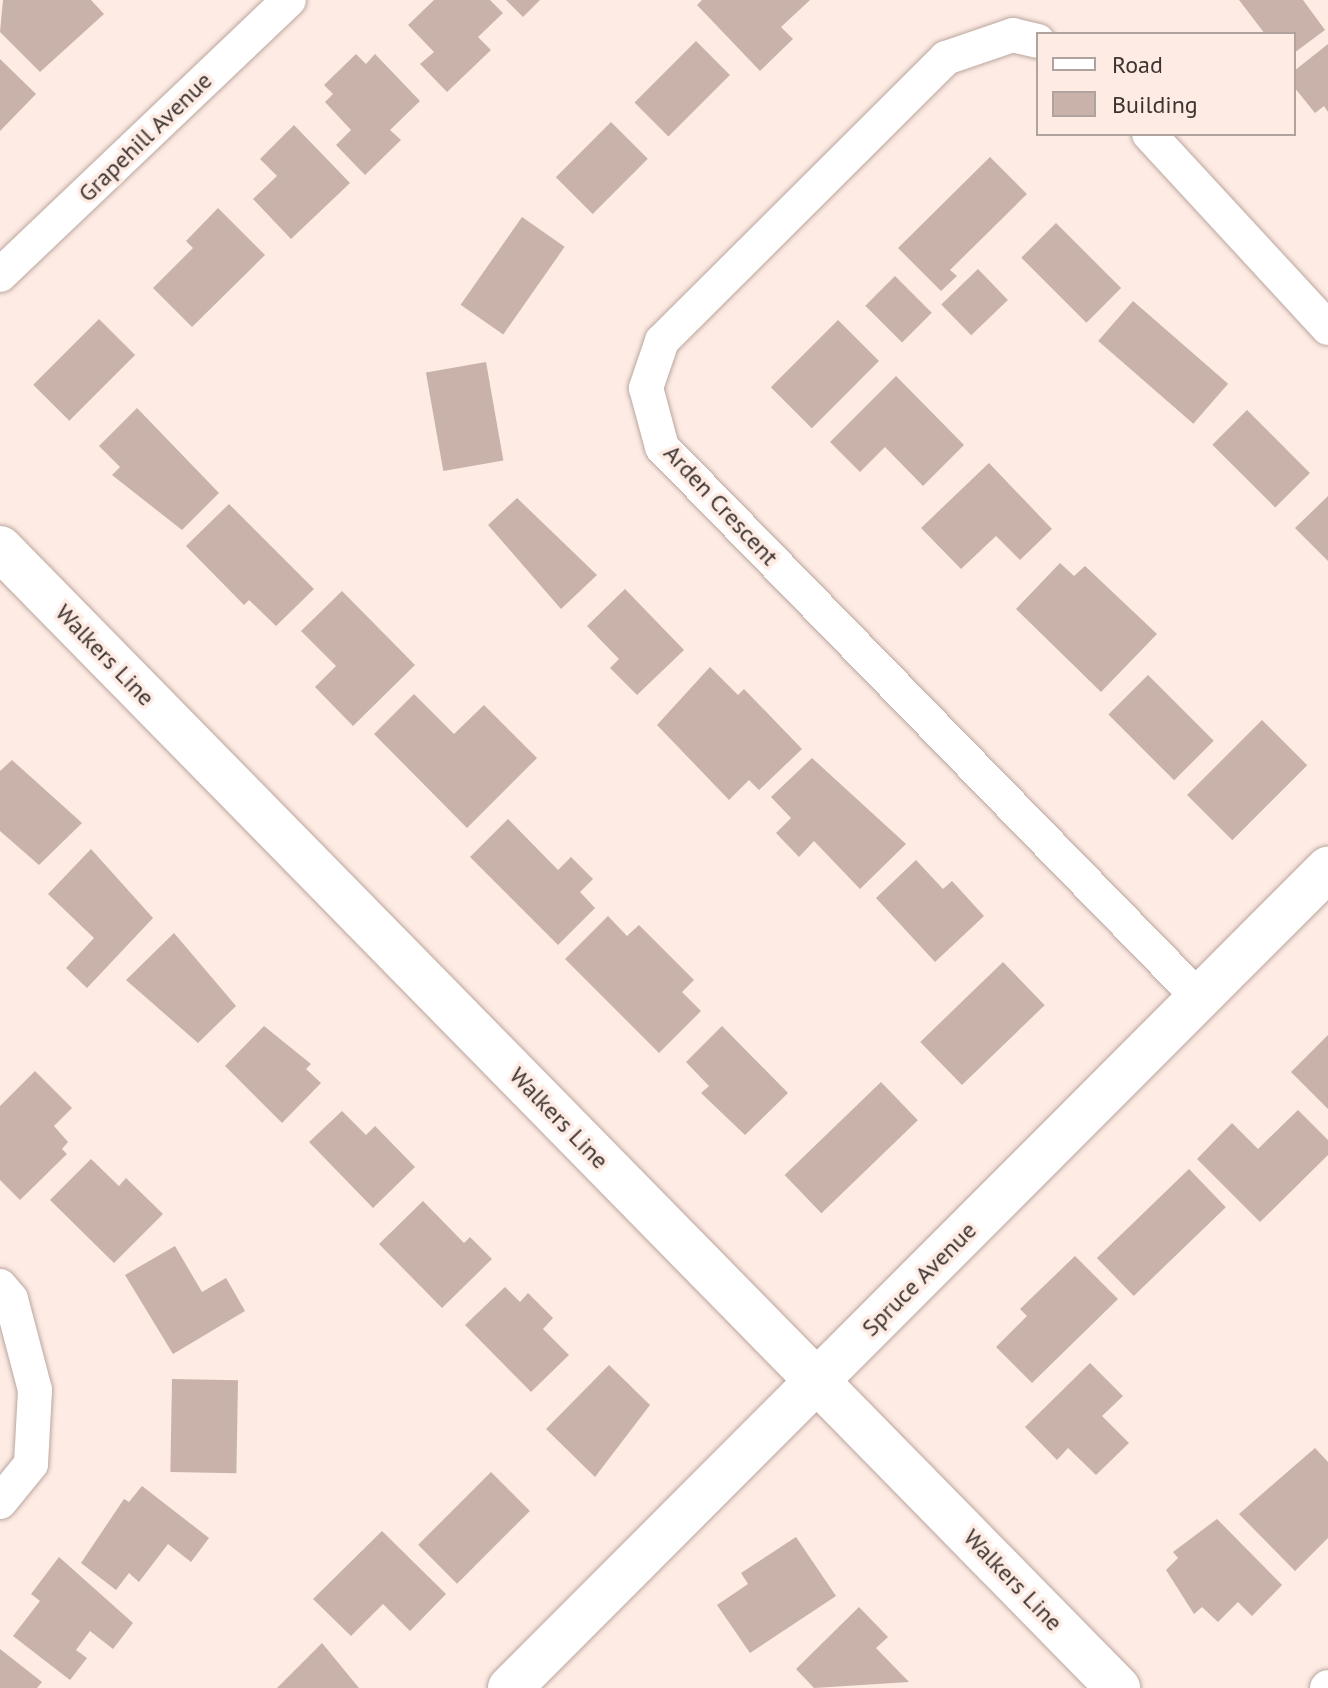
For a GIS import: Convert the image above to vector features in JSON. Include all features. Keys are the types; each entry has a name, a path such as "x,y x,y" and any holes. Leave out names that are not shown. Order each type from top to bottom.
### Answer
{"main road":[{"name":"Walkers Line","path":"0,548 1118,1688"},
{"name":"Spruce Avenue","path":"510,1688 1202,1001 1328,869"}],"street":[{"name":"Grapehill Avenue","path":"0,275 289,0"},
{"name":"Arden Crescent","path":"1036,41 1013,35 946,58 662,341 646,388 662,447 1202,1001"},
{"path":"1151,136 1328,328"},
{"path":"0,1286 11,1299 35,1390 31,1464 0,1502"}],"building":[{"path":"3,0 91,0 104,14 40,72 0,32"},
{"path":"434,0 490,0 503,13 478,37 491,50 447,92 420,64 434,52 408,25"},
{"path":"506,0 540,0 523,17"},
{"path":"702,0 810,0 781,27 793,39 760,71 697,5"},
{"path":"1239,0 1303,0 1325,30 1296,52 1296,32 1263,32"},
{"path":"696,41 730,75 668,136 634,103"},
{"path":"1328,44 1328,112 1324,106 1315,113 1296,89 1296,69"},
{"path":"356,54 366,64 375,54 420,101 390,130 401,140 365,175 336,145 351,130 325,102 333,94 324,85"},
{"path":"0,59 36,94 0,131"},
{"path":"611,122 648,159 593,214 556,177"},
{"path":"294,125 350,183 291,239 253,199 277,176 260,159"},
{"path":"990,157 1027,194 950,270 957,276 941,291 898,248"},
{"path":"218,208 265,255 192,327 153,288 193,248 186,241"},
{"path":"522,217 565,247 503,334 461,305"},
{"path":"1056,223 1121,288 1086,323 1021,258"},
{"path":"978,269 1008,300 971,335 941,304"},
{"path":"895,276 932,313 902,342 865,306"},
{"path":"1133,301 1228,384 1193,424 1098,341"},
{"path":"99,319 135,355 69,421 33,385"},
{"path":"838,320 879,361 812,428 771,387"},
{"path":"486,362 503,460 443,471 426,373"},
{"path":"896,376 964,445 923,486 885,447 860,472 830,442"},
{"path":"137,408 219,493 182,530 112,475 120,467 99,446"},
{"path":"1247,410 1310,473 1275,508 1212,445"},
{"path":"989,463 1052,529 1020,560 996,536 961,569 921,528"},
{"path":"1328,496 1328,561 1295,528"},
{"path":"517,498 597,575 561,609 488,525"},
{"path":"229,504 314,589 276,626 249,600 244,605 186,546"},
{"path":"1060,563 1074,576 1085,566 1157,634 1101,692 1016,609"},
{"path":"625,589 684,650 637,695 610,668 619,659 587,626"},
{"path":"342,591 415,665 353,726 315,687 336,666 301,631"},
{"path":"710,667 738,695 744,689 802,749 759,790 749,780 729,800 657,725"},
{"path":"1148,675 1214,741 1174,780 1108,715"},
{"path":"414,694 454,734 484,705 537,758 467,828 374,734"},
{"path":"1262,720 1307,765 1232,840 1187,795"},
{"path":"812,758 906,844 860,889 814,841 799,857 776,833 791,818 771,797"},
{"path":"12,760 82,823 39,865 0,831 0,771"},
{"path":"508,819 558,870 571,857 593,879 580,892 595,908 558,945 470,857"},
{"path":"91,849 153,918 87,988 66,968 94,938 48,894"},
{"path":"916,860 943,889 952,881 984,916 935,962 876,898"},
{"path":"608,916 627,936 639,925 694,980 682,992 701,1011 659,1053 565,959"},
{"path":"174,933 236,1006 198,1043 126,980"},
{"path":"1003,962 1045,1005 962,1085 920,1042"},
{"path":"264,1026 311,1064 306,1069 321,1083 282,1123 225,1066"},
{"path":"722,1026 788,1093 745,1135 701,1093 709,1086 686,1062"},
{"path":"1328,1035 1328,1109 1291,1072"},
{"path":"35,1071 72,1108 54,1126 68,1142 62,1149 67,1154 20,1200 0,1180 0,1106"},
{"path":"881,1082 918,1120 821,1213 785,1175"},
{"path":"1298,1110 1328,1140 1328,1155 1260,1222 1197,1159 1232,1123 1258,1149"},
{"path":"342,1111 366,1135 375,1126 415,1167 373,1208 309,1142"},
{"path":"91,1159 119,1186 126,1178 163,1214 114,1263 50,1200"},
{"path":"1189,1169 1226,1207 1134,1296 1097,1258"},
{"path":"423,1201 464,1243 470,1237 492,1259 442,1308 379,1244"},
{"path":"175,1246 202,1292 226,1278 245,1311 173,1354 125,1275"},
{"path":"1075,1256 1118,1299 1032,1383 996,1347 1027,1316 1020,1309"},
{"path":"505,1287 520,1302 528,1293 553,1318 543,1329 569,1355 531,1392 465,1325"},
{"path":"1090,1363 1123,1396 1102,1416 1129,1443 1096,1475 1068,1448 1057,1460 1025,1427"},
{"path":"609,1365 650,1405 595,1477 546,1429"},
{"path":"172,1379 238,1380 236,1473 170,1472"},
{"path":"1315,1448 1328,1462 1328,1538 1295,1571 1239,1514"},
{"path":"491,1472 530,1511 457,1584 418,1545"},
{"path":"142,1486 209,1538 191,1562 168,1544 139,1582 129,1573 116,1590 81,1563 124,1499 129,1502"},
{"path":"1217,1519 1282,1585 1252,1616 1238,1602 1218,1622 1202,1607 1194,1614 1166,1570 1178,1558 1173,1552"},
{"path":"382,1531 446,1594 410,1631 383,1604 351,1636 313,1599"},
{"path":"796,1537 836,1596 750,1653 717,1605 748,1584 741,1573"},
{"path":"59,1557 133,1623 113,1649 90,1631 76,1650 87,1658 70,1680 13,1636 40,1601 31,1594"},
{"path":"859,1607 888,1637 876,1648 909,1682 814,1688 796,1669"},
{"path":"322,1643 359,1688 277,1688"},
{"path":"0,1649 42,1682 37,1688 0,1688"}]}
